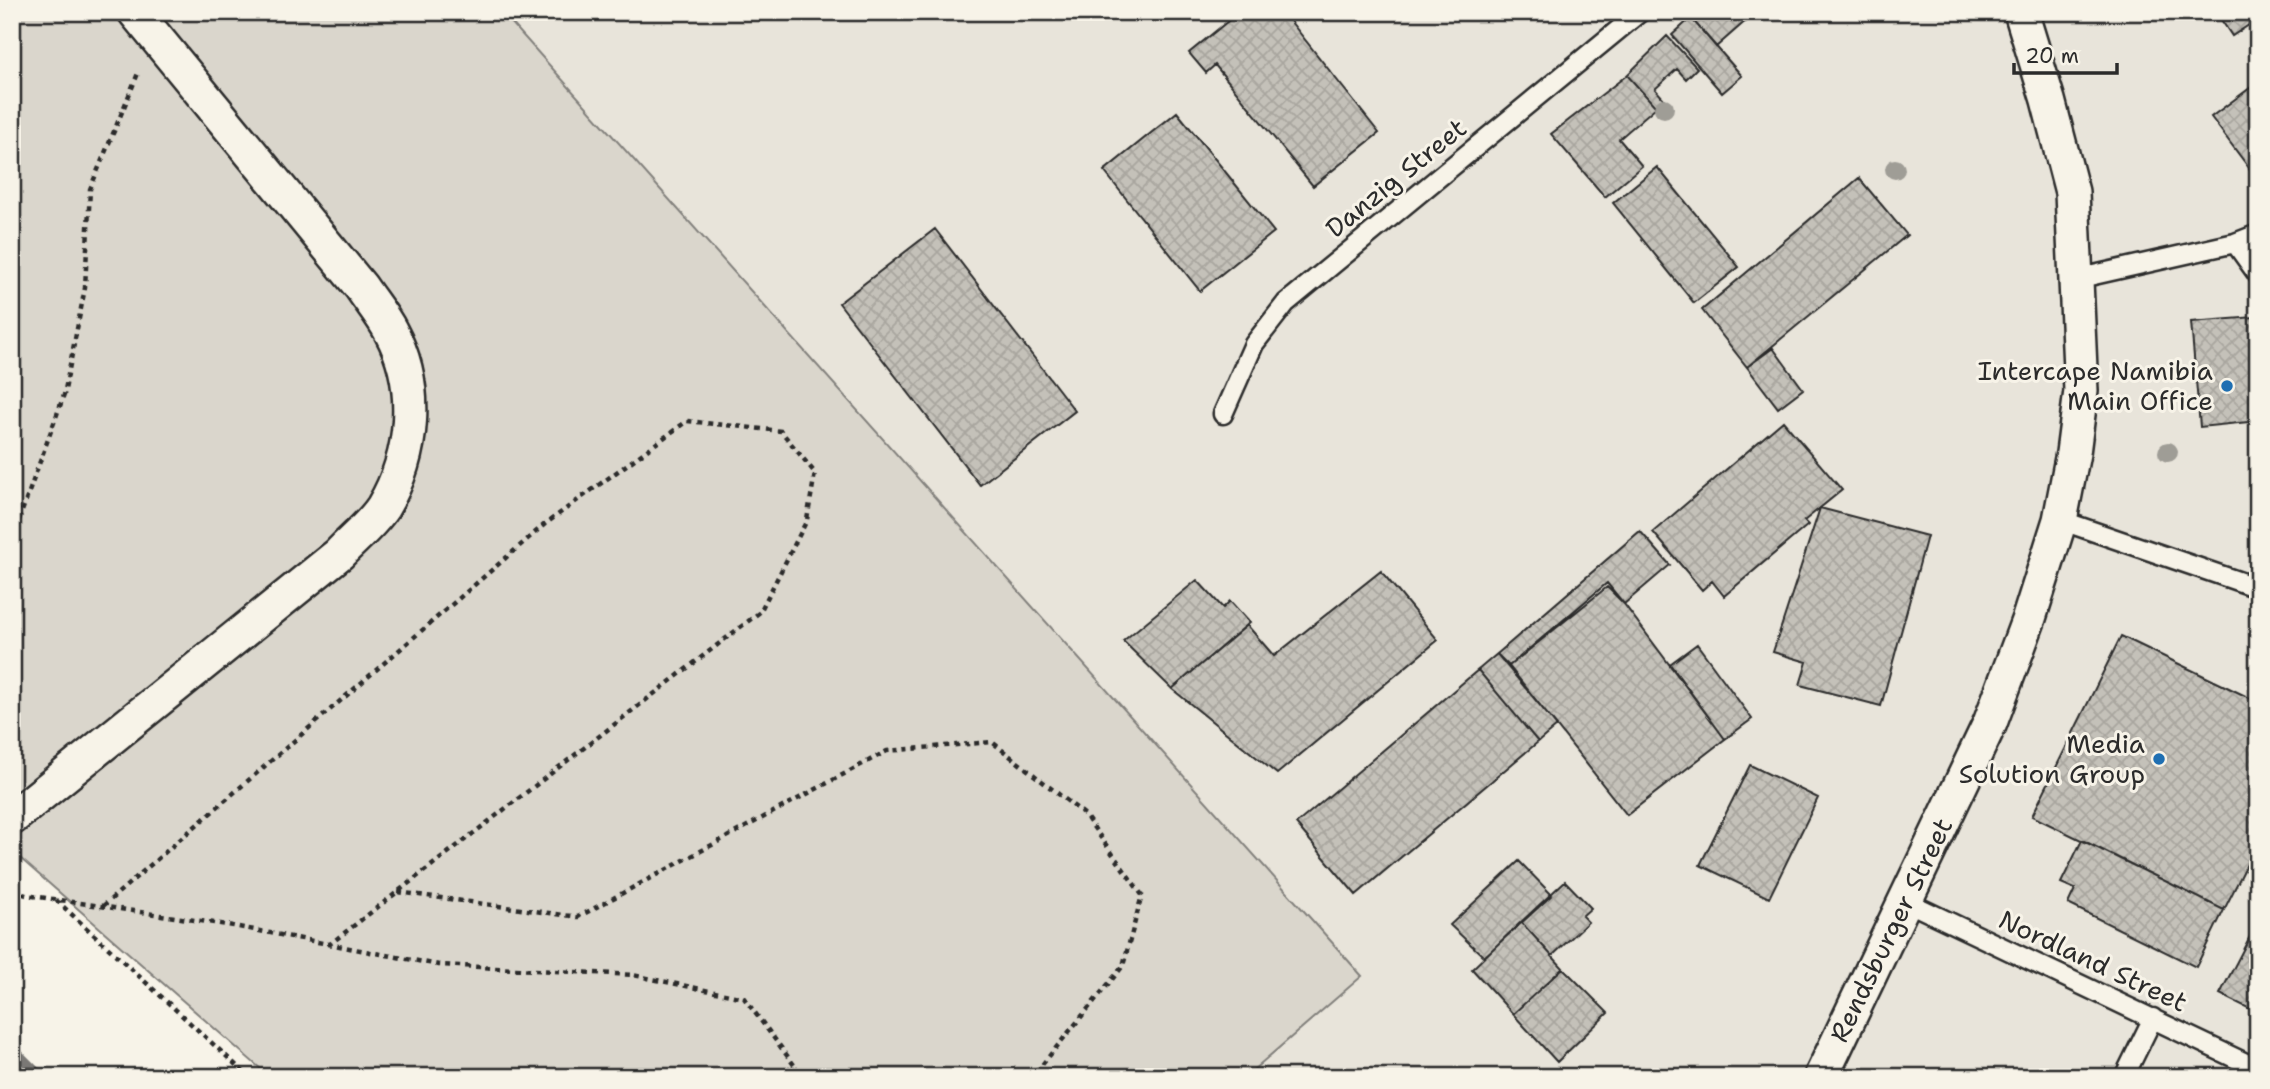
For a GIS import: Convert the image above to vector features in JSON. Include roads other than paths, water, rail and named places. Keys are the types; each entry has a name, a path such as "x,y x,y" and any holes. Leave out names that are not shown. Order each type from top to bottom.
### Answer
{"street":[{"name":"Rendsburger Street","path":"1821,1077 1990,723 2029,618 2060,520 2073,453 2081,391 2072,192 2021,12"},
{"path":"12,817 339,554 382,508 397,476 407,438 411,394 402,357 391,332 361,287 142,20"}],"lane":[{"name":"Danzig Street","path":"1223,414 1254,344 1286,303 1640,12"},
{"path":"2076,279 2235,243 2258,234"},
{"path":"2235,243 2258,275"},
{"path":"2060,520 2258,588"},
{"name":"Nordland Street","path":"1905,901 2258,1069"},
{"path":"2123,1077 2153,1018"}],"waterway":[{"path":"12,1048 41,1077"}],"place":[{"name":"Intercape Namibia Main Office","path":"2227,386"},
{"name":"Media Solution Group","path":"2159,759"}]}
